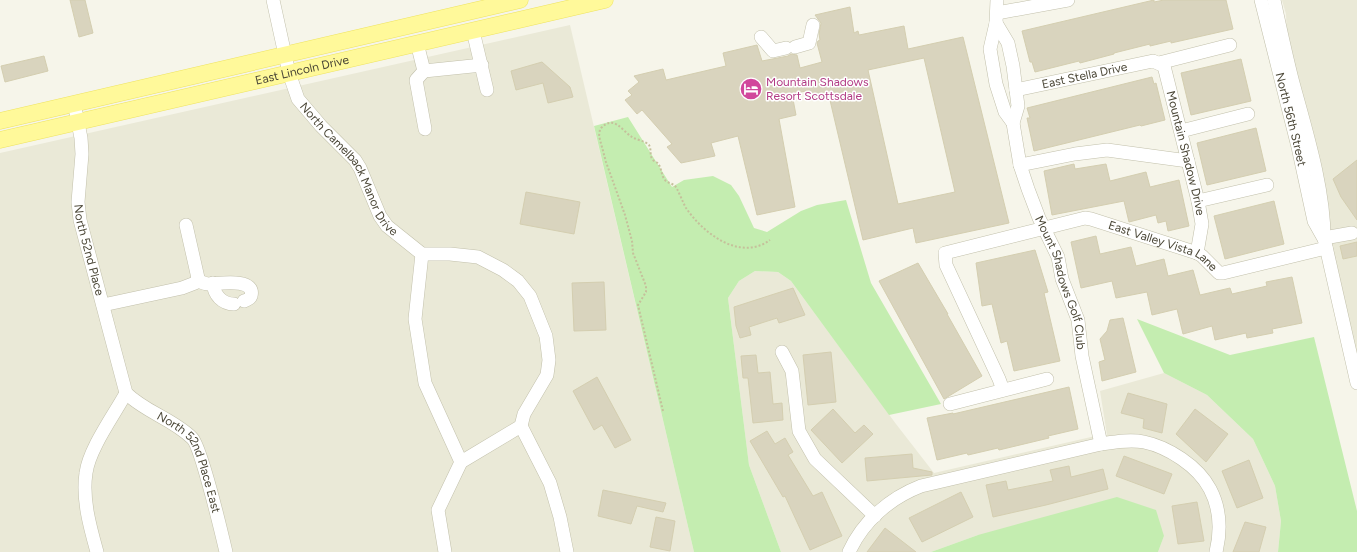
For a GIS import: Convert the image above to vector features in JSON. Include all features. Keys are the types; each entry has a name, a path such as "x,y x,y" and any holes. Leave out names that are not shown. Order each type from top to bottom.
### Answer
{"main road":[{"name":"East Lincoln Drive","path":"0,140 605,0"},
{"name":"East Lincoln Drive","path":"0,121 513,2"},
{"path":"511,22 513,2"}],"street":[{"name":"North Camelback Manor Drive","path":"273,0 285,55 298,99 321,126 355,160 386,226 422,254"},
{"path":"997,12 1068,0"},
{"name":"North 56th Street","path":"1260,0 1295,136 1314,221 1325,243"},
{"name":"North 56th Street","path":"1274,0 1292,81 1307,132 1324,220 1325,243 1357,383"},
{"path":"997,12 1008,43 1016,90 1018,106 1013,123"},
{"path":"997,12 990,49 996,84 1001,101 1005,112 1013,123"},
{"path":"761,37 773,51 791,48 809,43 814,25"},
{"path":"473,31 487,90"},
{"path":"417,43 424,71"},
{"name":"East Stella Drive","path":"1016,90 1156,62 1230,45"},
{"name":"Mountain Shadow Drive","path":"1156,62 1164,66 1198,201 1202,224 1197,253"},
{"path":"425,129 416,80 424,71 482,65"},
{"name":"North 52nd Place","path":"74,104 81,138 82,154 78,202 80,220 126,393"},
{"path":"1181,131 1248,114"},
{"name":"Mount Shadows Golf Club","path":"1013,123 1020,165 1039,218 1058,257 1062,279 1078,320 1082,356 1101,444"},
{"path":"1020,165 1075,154 1107,150 1188,160"},
{"path":"1198,201 1266,185"},
{"name":"East Valley Vista Lane","path":"1003,390 946,265 945,253 1085,218 1197,253 1219,273 1325,243"},
{"path":"103,305 182,288 195,283 198,278 186,225"},
{"path":"1325,243 1352,233"},
{"path":"461,462 425,383 415,319 422,254 450,254 478,257 503,270 518,281 530,296 546,336 549,360 547,376 524,414 521,426 550,483 560,518 567,552"},
{"path":"197,280 207,284 213,283 237,282 246,285 250,290 251,296 249,299 239,302 226,303 214,291 213,283"},
{"path":"782,352 792,371 799,431 815,459 875,516"},
{"path":"950,404 1047,379"},
{"path":"97,552 87,509 86,472 104,430 126,393"},
{"name":"North 52nd Place East","path":"126,393 134,401 193,438 201,459 226,552"},
{"path":"445,552 438,510 461,462 521,426"},
{"path":"849,552 864,528 875,516 895,499 922,486 1101,444 1122,441 1143,441 1166,448 1185,460 1202,477 1210,488 1216,503 1219,522 1216,552"}],"path":[{"path":"663,411 638,305 646,292 646,286 633,253 632,241 625,215 606,162 599,136 600,129 606,124 616,124 632,137 648,144 651,157 659,164 665,181 675,186 686,209 698,222 718,239 733,246 748,248 763,246 770,240"}],"shaded area":[{"path":"1282,0 1357,0 1357,359 1287,40 1286,14"},
{"path":"570,25 694,552 0,552 0,153"},
{"path":"755,271 778,272 791,281 896,424 934,473 1091,437 1107,435 1100,391 1164,373 1207,395 1253,439 1275,486 1281,521 1278,552 1158,552 1164,536 978,535 931,552 781,552 749,465 728,298 739,281"}],"green space":[{"path":"628,117 672,187 684,180 713,176 731,185 739,196 754,228 767,232 801,211 817,205 846,200 871,283 941,404 889,415 791,281 778,272 755,271 739,281 728,298 749,465 781,552 694,552 594,126"},
{"path":"1137,319 1230,355 1314,337 1357,511 1357,552 1278,552 1281,521 1275,486 1253,439 1207,395 1164,373"},
{"path":"1117,497 1156,510 1164,536 1158,552 931,552 978,535"}],"building":[{"path":"70,0 85,0 93,33 79,37"},
{"path":"1154,0 1154,2 1164,0 1226,0 1233,29 1171,43 1171,41 1150,46 1150,44 1080,63 1079,61 1035,72 1032,62 1030,62 1022,31"},
{"path":"850,7 854,33 858,31 859,35 904,26 908,49 963,37 1009,223 916,243 913,228 863,240 829,96 812,100 810,90 792,94 796,115 779,119 795,207 757,215 738,136 711,143 715,156 681,163 667,147 672,144 642,110 637,114 625,100 632,95 628,91 639,82 634,76 663,69 666,80 726,66 723,53 757,45 762,61 788,56 791,54 797,55 800,68 822,62 817,43 820,40 819,34 821,23 815,15","holes":["924,58 955,192 898,204 868,70"]},
{"path":"44,56 48,71 5,82 1,66"},
{"path":"1241,59 1251,101 1191,115 1181,73"},
{"path":"542,62 570,87 573,97 548,103 543,83 516,90 511,71"},
{"path":"1152,77 1154,84 1156,83 1165,120 1034,151 1027,118 1030,118 1027,108"},
{"path":"1256,128 1266,171 1207,185 1197,143"},
{"path":"1357,160 1357,220 1341,197 1333,179"},
{"path":"1074,164 1075,169 1106,164 1110,181 1146,172 1150,187 1179,180 1189,226 1168,231 1166,221 1158,223 1156,215 1129,222 1124,201 1052,215 1044,171"},
{"path":"526,192 580,202 574,234 520,224"},
{"path":"1274,201 1284,244 1225,259 1214,216"},
{"path":"1096,236 1100,254 1131,247 1136,266 1164,259 1168,276 1193,270 1200,295 1230,288 1232,294 1267,286 1266,282 1292,277 1302,323 1272,329 1273,333 1247,338 1246,333 1215,340 1212,326 1183,334 1177,309 1152,315 1147,292 1116,298 1112,281 1081,288 1071,242"},
{"path":"1357,242 1357,256 1343,259 1340,246"},
{"path":"1035,250 1048,292 1044,293 1060,361 1014,371 1007,341 1001,343 992,304 982,306 976,263"},
{"path":"918,263 982,376 944,399 879,281"},
{"path":"604,282 606,330 574,331 572,283"},
{"path":"793,288 805,315 779,323 777,318 749,327 751,335 740,338 736,326 734,307"},
{"path":"1123,318 1136,372 1102,381 1099,362 1105,360 1100,339 1107,331 1110,320"},
{"path":"831,352 836,402 808,405 803,355"},
{"path":"756,355 758,373 770,372 773,404 782,403 783,420 753,423 748,378 743,378 741,356"},
{"path":"597,377 631,440 615,448 602,425 594,430 573,391"},
{"path":"1069,387 1078,429 1048,436 1049,438 999,450 998,448 968,455 967,453 937,460 927,418 953,414"},
{"path":"1128,393 1167,404 1162,433 1143,428 1144,419 1121,413"},
{"path":"833,409 855,433 864,425 873,434 842,463 811,430"},
{"path":"1195,409 1228,434 1206,462 1176,434"},
{"path":"767,431 775,444 785,438 793,452 788,455 813,496 822,492 842,536 810,550 785,496 783,497 750,441"},
{"path":"912,454 913,468 932,472 932,475 867,481 865,458"},
{"path":"1124,456 1172,474 1164,494 1116,476"},
{"path":"1249,460 1263,498 1237,508 1222,471"},
{"path":"1069,466 1071,477 1103,469 1108,489 993,517 986,485 1006,481 1008,490 1053,481 1050,470"},
{"path":"603,490 666,503 663,512 637,506 631,524 598,516"},
{"path":"961,492 973,517 922,542 909,518"},
{"path":"1197,502 1204,541 1178,544 1172,506"},
{"path":"656,517 675,521 670,551 650,547"},
{"path":"1245,522 1266,527 1259,552 1233,552"},
{"path":"885,528 916,552 867,552"}],"place":[{"name":"Mountain Shadows Resort Scottsdale","path":"751,89"}]}
